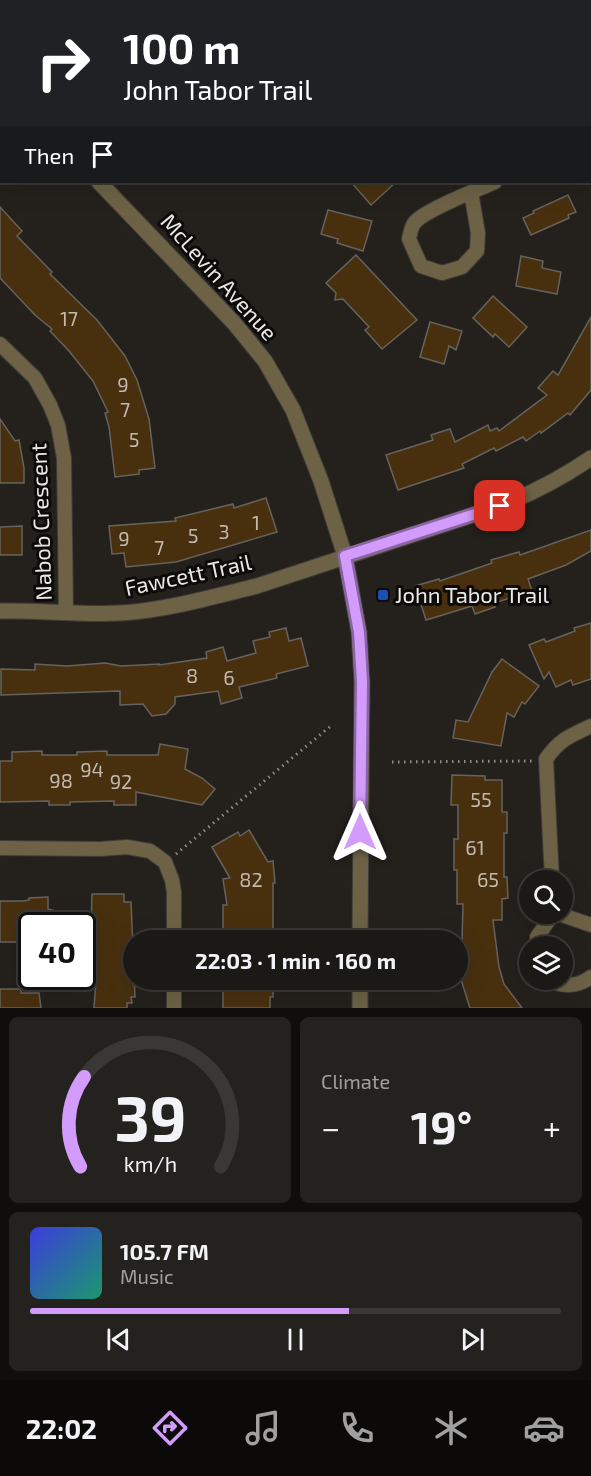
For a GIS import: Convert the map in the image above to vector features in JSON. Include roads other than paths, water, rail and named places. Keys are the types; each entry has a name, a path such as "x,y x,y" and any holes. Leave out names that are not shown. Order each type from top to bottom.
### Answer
{"street":[{"name":"McLevin Avenue","path":"100,183 234,323 265,362 293,410 321,481 345,556 359,632 362,682 360,930"},
{"path":"471,192 478,233 477,251 462,267 442,273 421,266 409,239 413,224 422,216 471,192 493,183"},
{"name":"Nabob Crescent","path":"0,344 34,378 50,405 58,425 64,458 66,612"},
{"path":"345,556 535,493 591,458"},
{"name":"Fawcett Trail","path":"0,611 121,613 180,605 257,586 345,556"},
{"path":"552,870 546,759 564,738 591,726"},
{"path":"0,848 127,847 150,851 165,862 172,880 174,930"},
{"path":"573,919 591,925"},
{"path":"573,985 591,977"},
{"path":"174,990 174,1008"},
{"path":"360,990 360,1008"}],"place":[{"name":"John Tabor Trail","path":"383,595"}]}
